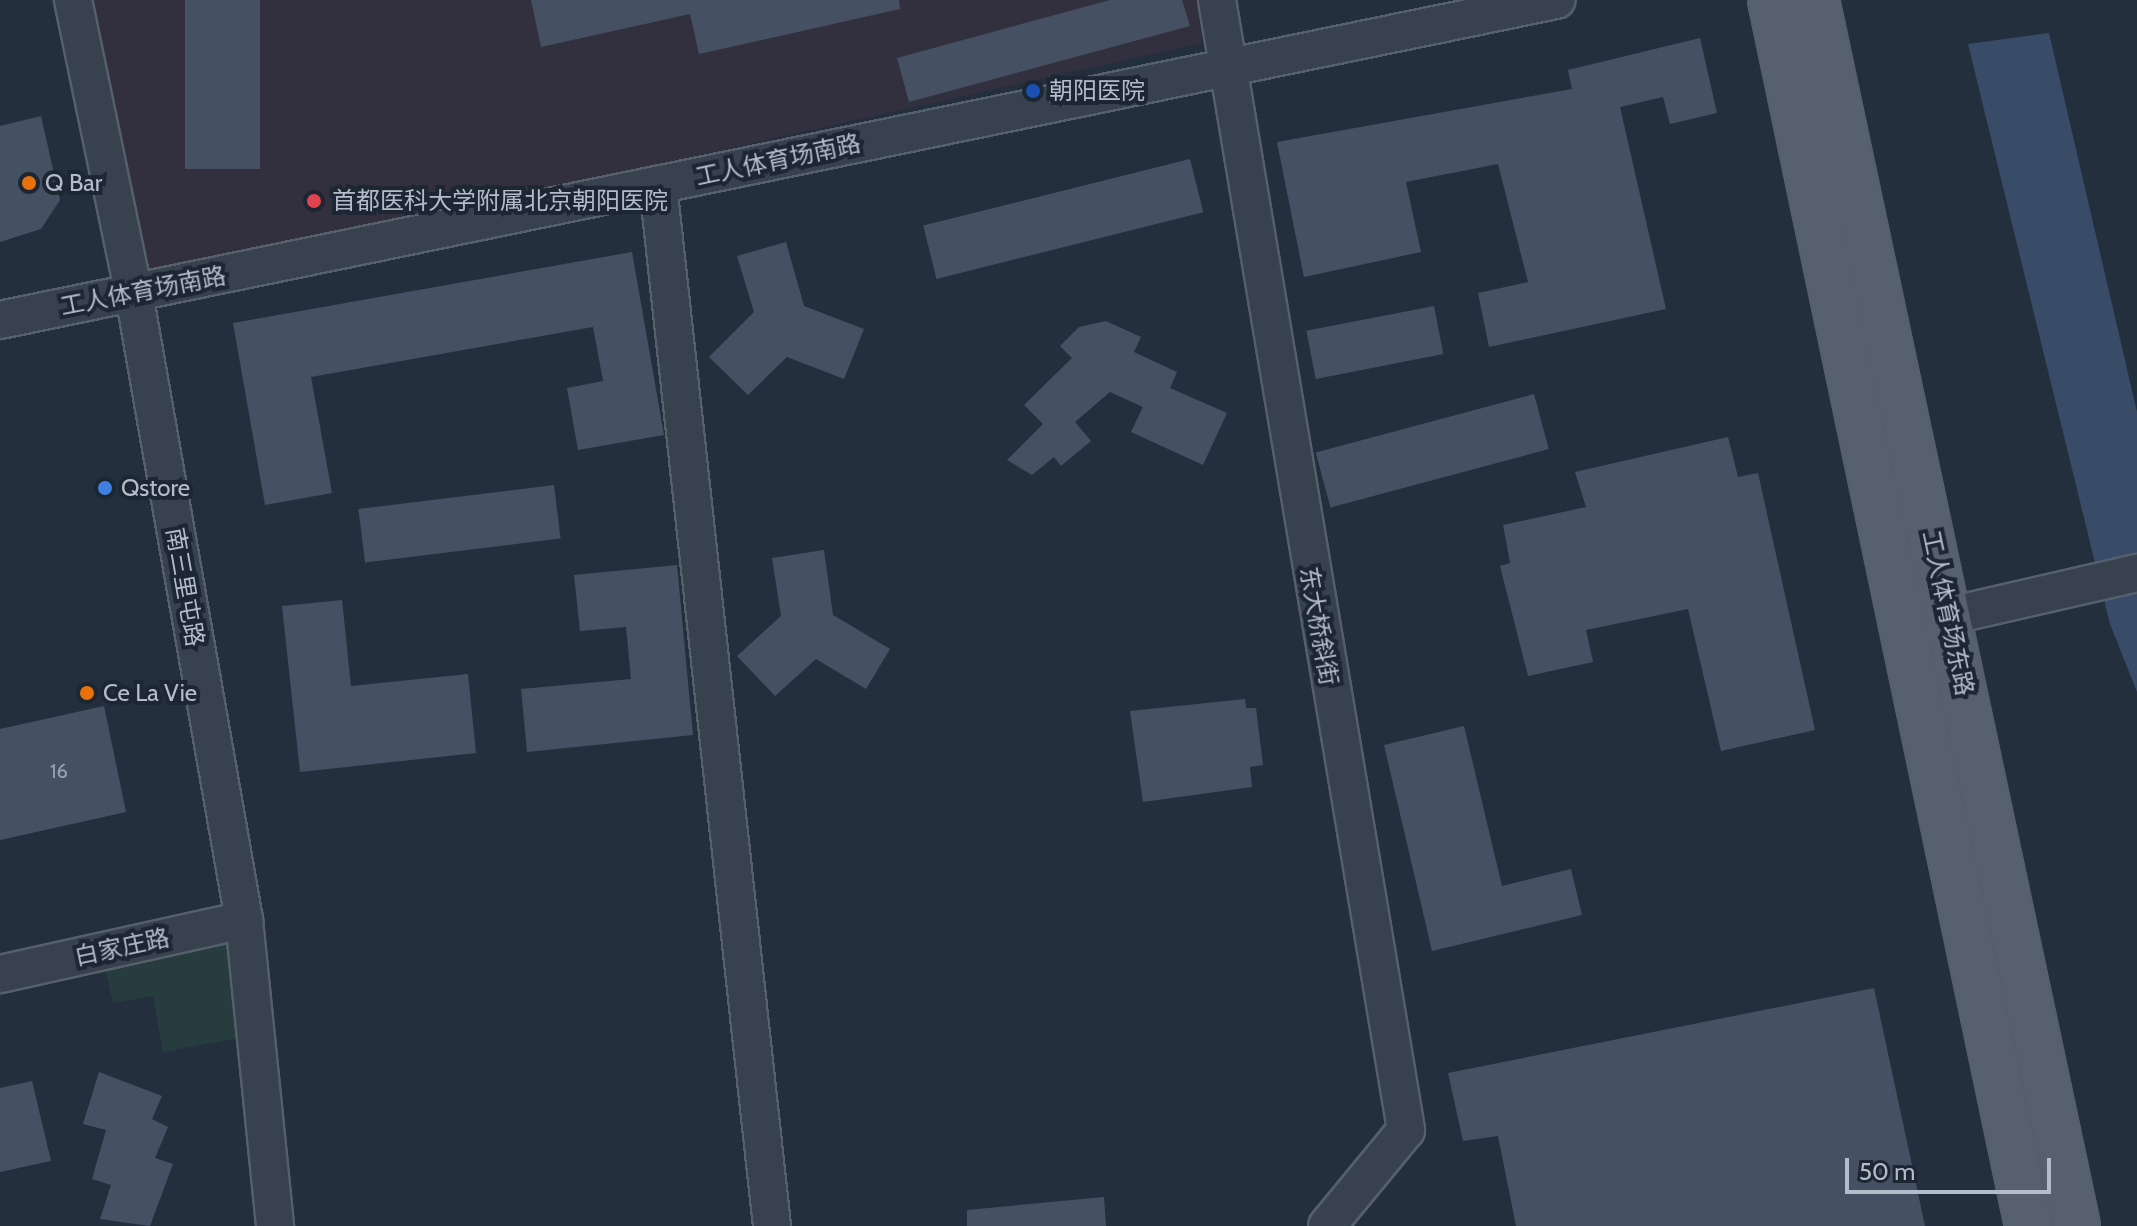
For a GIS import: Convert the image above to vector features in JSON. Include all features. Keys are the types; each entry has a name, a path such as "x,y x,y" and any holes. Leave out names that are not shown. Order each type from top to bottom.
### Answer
{"main road":[{"name":"工人体育场东路","path":"1771,0 2028,1226"},
{"name":"工人体育场东路","path":"1816,0 2077,1226"}],"street":[{"name":"南三里屯路","path":"73,0 134,294 244,920 275,1226"},
{"name":"东大桥斜街","path":"1217,0 1224,69 1406,1130 1327,1226"},
{"name":"工人体育场南路","path":"0,320 1556,0"},
{"path":"658,185 772,1226"},
{"path":"1949,616 2137,573"},
{"name":"白家庄路","path":"0,974 244,920"}],"shaded area":[{"name":"首都医科大学附属北京朝阳医院","path":"93,0 1198,0 1202,43 151,277"}],"green space":[{"path":"232,939 239,1038 163,1052 153,996 113,1003 104,964"}],"water":[{"path":"2049,33 2137,412 2137,692 2110,624 1968,44"}],"building":[{"path":"185,0 260,0 260,169 185,169"},
{"path":"531,0 899,0 900,9 699,54 690,14 541,47"},
{"path":"1110,0 1182,0 1190,26 909,102 897,58"},
{"path":"1700,38 1717,113 1670,124 1663,97 1620,107 1666,309 1489,347 1478,293 1528,282 1498,164 1406,182 1421,252 1304,277 1277,142 1572,89 1568,70"},
{"path":"41,116 60,200 41,229 0,242 0,126"},
{"path":"1190,159 1203,212 936,279 923,226"},
{"path":"786,242 804,306 864,329 844,379 787,357 748,395 709,357 754,312 737,256"},
{"path":"632,252 664,435 578,450 567,388 603,381 593,327 311,377 332,493 265,505 233,323"},
{"path":"1434,306 1443,354 1316,379 1306,331"},
{"path":"1106,321 1141,337 1134,352 1177,372 1170,388 1227,413 1203,465 1131,432 1143,407 1110,392 1075,422 1091,441 1061,466 1054,457 1032,475 1007,460 1043,424 1024,405 1072,358 1060,346 1079,327"},
{"path":"1534,394 1549,449 1330,508 1316,452"},
{"path":"1728,437 1738,477 1758,473 1815,730 1721,751 1688,609 1586,630 1593,662 1528,676 1500,566 1510,563 1503,525 1586,507 1575,472"},
{"path":"554,485 561,539 365,563 358,509"},
{"path":"824,550 833,615 890,649 866,689 816,659 775,696 737,656 781,616 772,558"},
{"path":"677,565 693,735 527,752 521,689 631,679 626,627 580,631 574,575"},
{"path":"342,600 351,686 468,674 476,753 300,772 282,606"},
{"path":"1245,699 1246,708 1256,708 1263,765 1250,767 1252,787 1143,802 1130,711"},
{"path":"104,706 126,812 0,840 0,729"},
{"path":"1464,726 1502,886 1571,869 1582,915 1432,951 1384,745"},
{"path":"1874,988 1925,1226 1516,1226 1498,1136 1463,1141 1448,1073"},
{"path":"99,1072 162,1096 152,1119 168,1127 155,1158 173,1164 150,1226 100,1219 111,1185 92,1179 106,1130 83,1124"},
{"path":"32,1081 51,1161 0,1172 0,1088"},
{"path":"1104,1197 1106,1226 967,1226 967,1210"}],"place":[{"name":"朝阳医院","path":"1033,91"},
{"name":"Q Bar","path":"29,183"},
{"name":"首都医科大学附属北京朝阳医院","path":"314,201"},
{"name":"Qstore","path":"105,488"},
{"name":"Ce La Vie","path":"87,693"}]}
